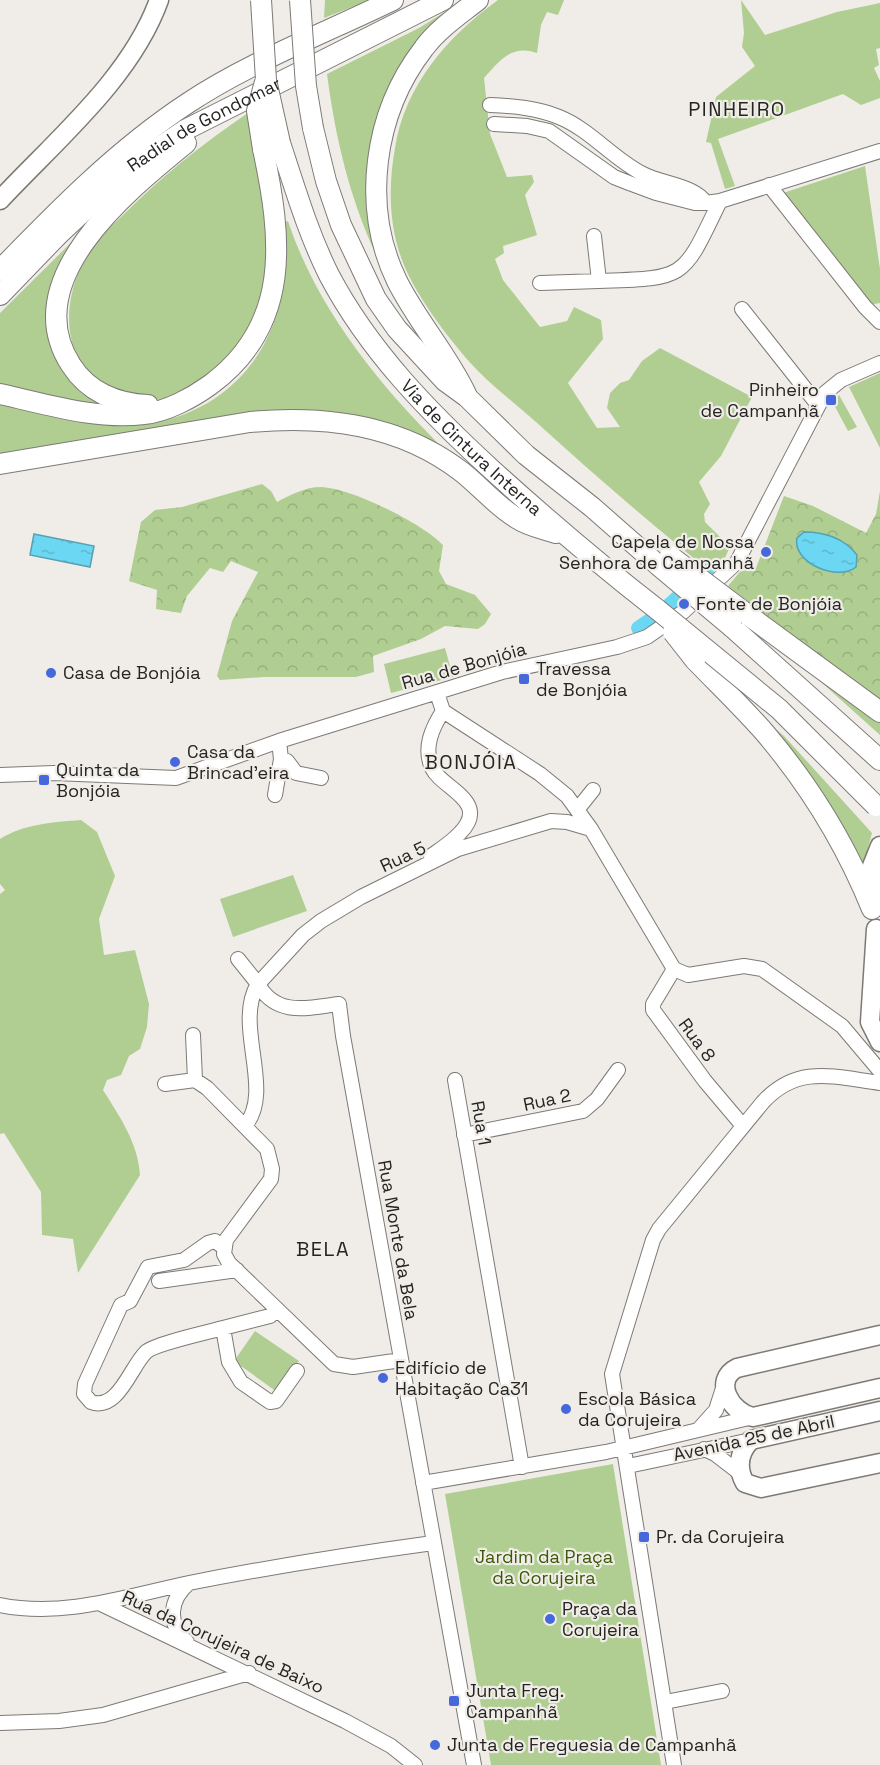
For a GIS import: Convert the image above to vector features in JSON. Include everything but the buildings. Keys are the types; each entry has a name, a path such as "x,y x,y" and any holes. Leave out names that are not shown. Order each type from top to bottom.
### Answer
{"highway":[{"path":"0,394 53,406 117,415 146,414 198,394 229,371 253,341 268,309 276,268 278,235 272,146 257,111 266,80 261,0"},
{"name":"Via de Cintura Interna","path":"300,0 306,86 313,128 326,181 341,225 376,299 419,355 445,381 467,397 526,455 642,550 664,560"},
{"name":"Radial de Gondomar","path":"0,270 48,220 126,150 188,103 220,84 393,0"},
{"name":"Radial de Gondomar","path":"0,295 58,235 133,165 185,130 443,0"},
{"path":"467,397 455,370 411,306 397,281 383,241 376,193 377,164 386,119 412,64 438,32 478,0"},
{"path":"178,403 130,404 94,390 80,378 69,363 58,335 58,294 84,242 116,206 154,169 226,110"},
{"name":"Via de Cintura Interna","path":"272,146 330,276 352,313 390,366 434,416 565,537 779,710 880,810"},
{"path":"0,464 250,422 290,418 323,420 361,425 399,437 460,471 518,520 565,537"},
{"path":"664,560 748,615 880,712"},
{"path":"664,560 732,627 880,759"},
{"path":"658,610 695,660 765,733 819,806 856,873 872,909"}],"main road":[{"path":"0,200 108,85 139,46 159,0"},
{"path":"880,846 872,866 872,909 878,933 870,1022 880,1042"},
{"path":"762,1415 741,1413 732,1404 727,1396 725,1382 733,1370 880,1335"},
{"name":"Avenida 25 de Abril","path":"762,1415 880,1388"},
{"name":"Avenida 25 de Abril","path":"751,1440 880,1411"},
{"path":"751,1440 740,1455 741,1474 748,1486 771,1487 880,1462"}],"street":[{"path":"490,105 533,109 572,122 644,175 698,194 713,202"},
{"path":"494,124 527,126 549,131 614,177 696,203 713,202 880,151"},
{"path":"769,185 865,307 880,322"},
{"path":"540,283 655,279 672,275 695,252 713,202"},
{"path":"594,236 599,281"},
{"path":"742,309 818,405"},
{"name":"Rua de Bonjóia","path":"0,775 54,772 176,778 279,741 543,661 617,646 648,637 668,624 733,568 745,550 818,405 832,386 880,363"},
{"path":"437,693 443,711 540,774 567,796 591,829 675,969 688,975 738,967 762,969 842,1026 880,1071"},
{"path":"405,876 462,832 468,818 465,799 436,773 430,760 430,736 443,711"},
{"path":"275,795 281,759 279,741"},
{"path":"281,759 298,775 321,778"},
{"path":"577,810 593,789"},
{"name":"Rua 5","path":"258,984 303,935 321,921 361,897 469,845 551,821 567,822 591,829"},
{"path":"238,959 258,984 252,994 250,1015 255,1112 245,1126"},
{"name":"Rua 8","path":"675,969 653,1004 653,1010 705,1082 743,1126"},
{"name":"Rua Monte da Bela","path":"258,984 267,997 285,1008 301,1009 339,1004 423,1483"},
{"path":"193,1035 195,1080"},
{"name":"Rua 2","path":"464,1135 583,1111 597,1099 618,1070"},
{"path":"674,1765 612,1374 653,1240 659,1228 774,1090 788,1081 814,1076 880,1083"},
{"path":"165,1084 195,1080 207,1088 267,1149 272,1169 271,1179 223,1246"},
{"name":"Rua 1","path":"455,1080 522,1467"},
{"path":"278,1310 270,1316 147,1350 115,1395 101,1404 91,1402 84,1394 85,1384 121,1305 130,1301 148,1267 184,1260 208,1243 215,1241 223,1246 229,1263 237,1270 334,1364 353,1367 401,1360"},
{"path":"159,1281 237,1270"},
{"path":"223,1328 229,1362 241,1382 270,1402 276,1401 297,1371"},
{"path":"698,1430 716,1410 725,1382"},
{"name":"Avenida 25 de Abril","path":"624,1448 762,1415"},
{"name":"Avenida 25 de Abril","path":"628,1466 751,1440"},
{"path":"474,1765 423,1483 624,1448"},
{"path":"704,1449 715,1454 741,1474"},
{"path":"101,1604 189,1583 309,1561 433,1543"},
{"path":"189,1583 176,1599 172,1615 174,1628 190,1646"},
{"name":"Rua da Corujeira de Baixo","path":"0,1605 37,1609 101,1604 249,1673 391,1746 415,1765"},
{"path":"0,1723 59,1721 103,1715 249,1673"},
{"path":"664,1702 722,1691"}],"green space":[{"path":"325,0 370,0 324,18"},
{"path":"464,0 390,98 381,265 361,219 346,172 327,74 419,28"},
{"path":"498,0 564,0 558,15 547,12 541,25 537,53 513,52 501,60 484,78 490,134 507,177 532,175 534,182 525,195 537,235 503,246 504,253 495,259 503,280 540,327 567,321 574,307 601,320 603,339 568,383 597,428 620,427 607,408 610,393 620,383 629,380 642,361 660,348 752,397 721,456 699,482 710,504 704,514 705,522 730,547 723,562 711,572 666,536 478,371 451,339 417,291 398,248 392,215 392,165 400,125 408,103 431,64 446,46 462,29"},
{"path":"741,0 765,35 837,12 880,3 880,48 876,49 879,65 874,68 880,81 880,98 861,105 843,94 718,139 735,186 725,189 711,143 706,142 716,97 755,66 742,47 744,33"},
{"path":"248,113 266,214 269,255 263,301 246,340 221,371 166,398 151,400 123,395 101,385 85,369 75,350 70,328 70,305 75,281 86,257 102,235 167,174"},
{"path":"865,166 880,269 880,303 869,305 783,193"},
{"path":"119,195 80,243 53,330 107,407 0,388 0,313"},
{"path":"288,221 301,255 335,318 401,405 451,456 334,417 0,460 0,402 150,422 167,420 191,411 214,399 235,383 264,344 274,321 285,273 285,222"},
{"path":"880,373 880,448 849,387"},
{"path":"839,395 857,427 848,431 832,401"},
{"path":"262,484 271,491 277,502 303,490 321,487 350,493 403,517 443,545 439,571 446,584 475,595 491,614 485,624 478,629 445,626 421,639 373,656 374,672 356,677 264,677 220,680 217,676 232,621 258,572 231,561 223,572 210,568 187,596 181,613 156,609 157,590 129,581 141,522 155,510 182,507"},
{"path":"880,491 880,703 728,586 744,567 756,568 784,496 813,506 866,533 876,514"},
{"path":"445,648 453,677 391,693 384,664"},
{"path":"810,672 880,720 880,735"},
{"path":"763,718 784,736 872,833 862,870"},
{"path":"81,820 97,832 115,876 99,919 104,955 135,950 149,1004 147,1027 140,1049 129,1056 121,1075 107,1080 103,1090 132,1141 140,1175 78,1273 73,1239 42,1235 41,1192 4,1133 0,1134 0,894 5,890 0,884 0,839 29,827"},
{"path":"293,875 307,911 233,937 220,899"},
{"path":"255,1331 299,1361 277,1392 234,1361"},
{"name":"Jardim da Praça da Corujeira","path":"613,1464 661,1765 491,1765 445,1494"}],"water":[{"path":"804,532 827,535 846,544 857,555 856,567 848,571 828,571 809,562 797,547 797,538"},
{"path":"34,534 94,546 90,567 30,555"}],"waterway":[{"path":"638,628 660,613 707,571"}],"place":[{"name":"Pinheiro de Campanhã","path":"831,400"},
{"name":"Capela de Nossa Senhora de Campanhã","path":"766,552"},
{"name":"Fonte de Bonjóia","path":"684,604"},
{"name":"Casa de Bonjóia","path":"51,673"},
{"name":"Travessa de Bonjóia","path":"524,679"},
{"name":"Casa da Brincad'eira","path":"175,762"},
{"name":"Quinta da Bonjóia","path":"44,780"},
{"name":"Edifício de Habitação Ca31","path":"383,1378"},
{"name":"Escola Básica da Corujeira","path":"566,1409"},
{"name":"Pr. da Corujeira","path":"644,1537"},
{"name":"Praça da Corujeira","path":"550,1619"},
{"name":"Junta Freg. Campanhã","path":"454,1701"},
{"name":"Junta de Freguesia de Campanhã","path":"435,1745"}],"district":[{"name":"PINHEIRO","path":"737,109"},
{"name":"BONJÓIA","path":"471,762"},
{"name":"BELA","path":"323,1249"}]}
